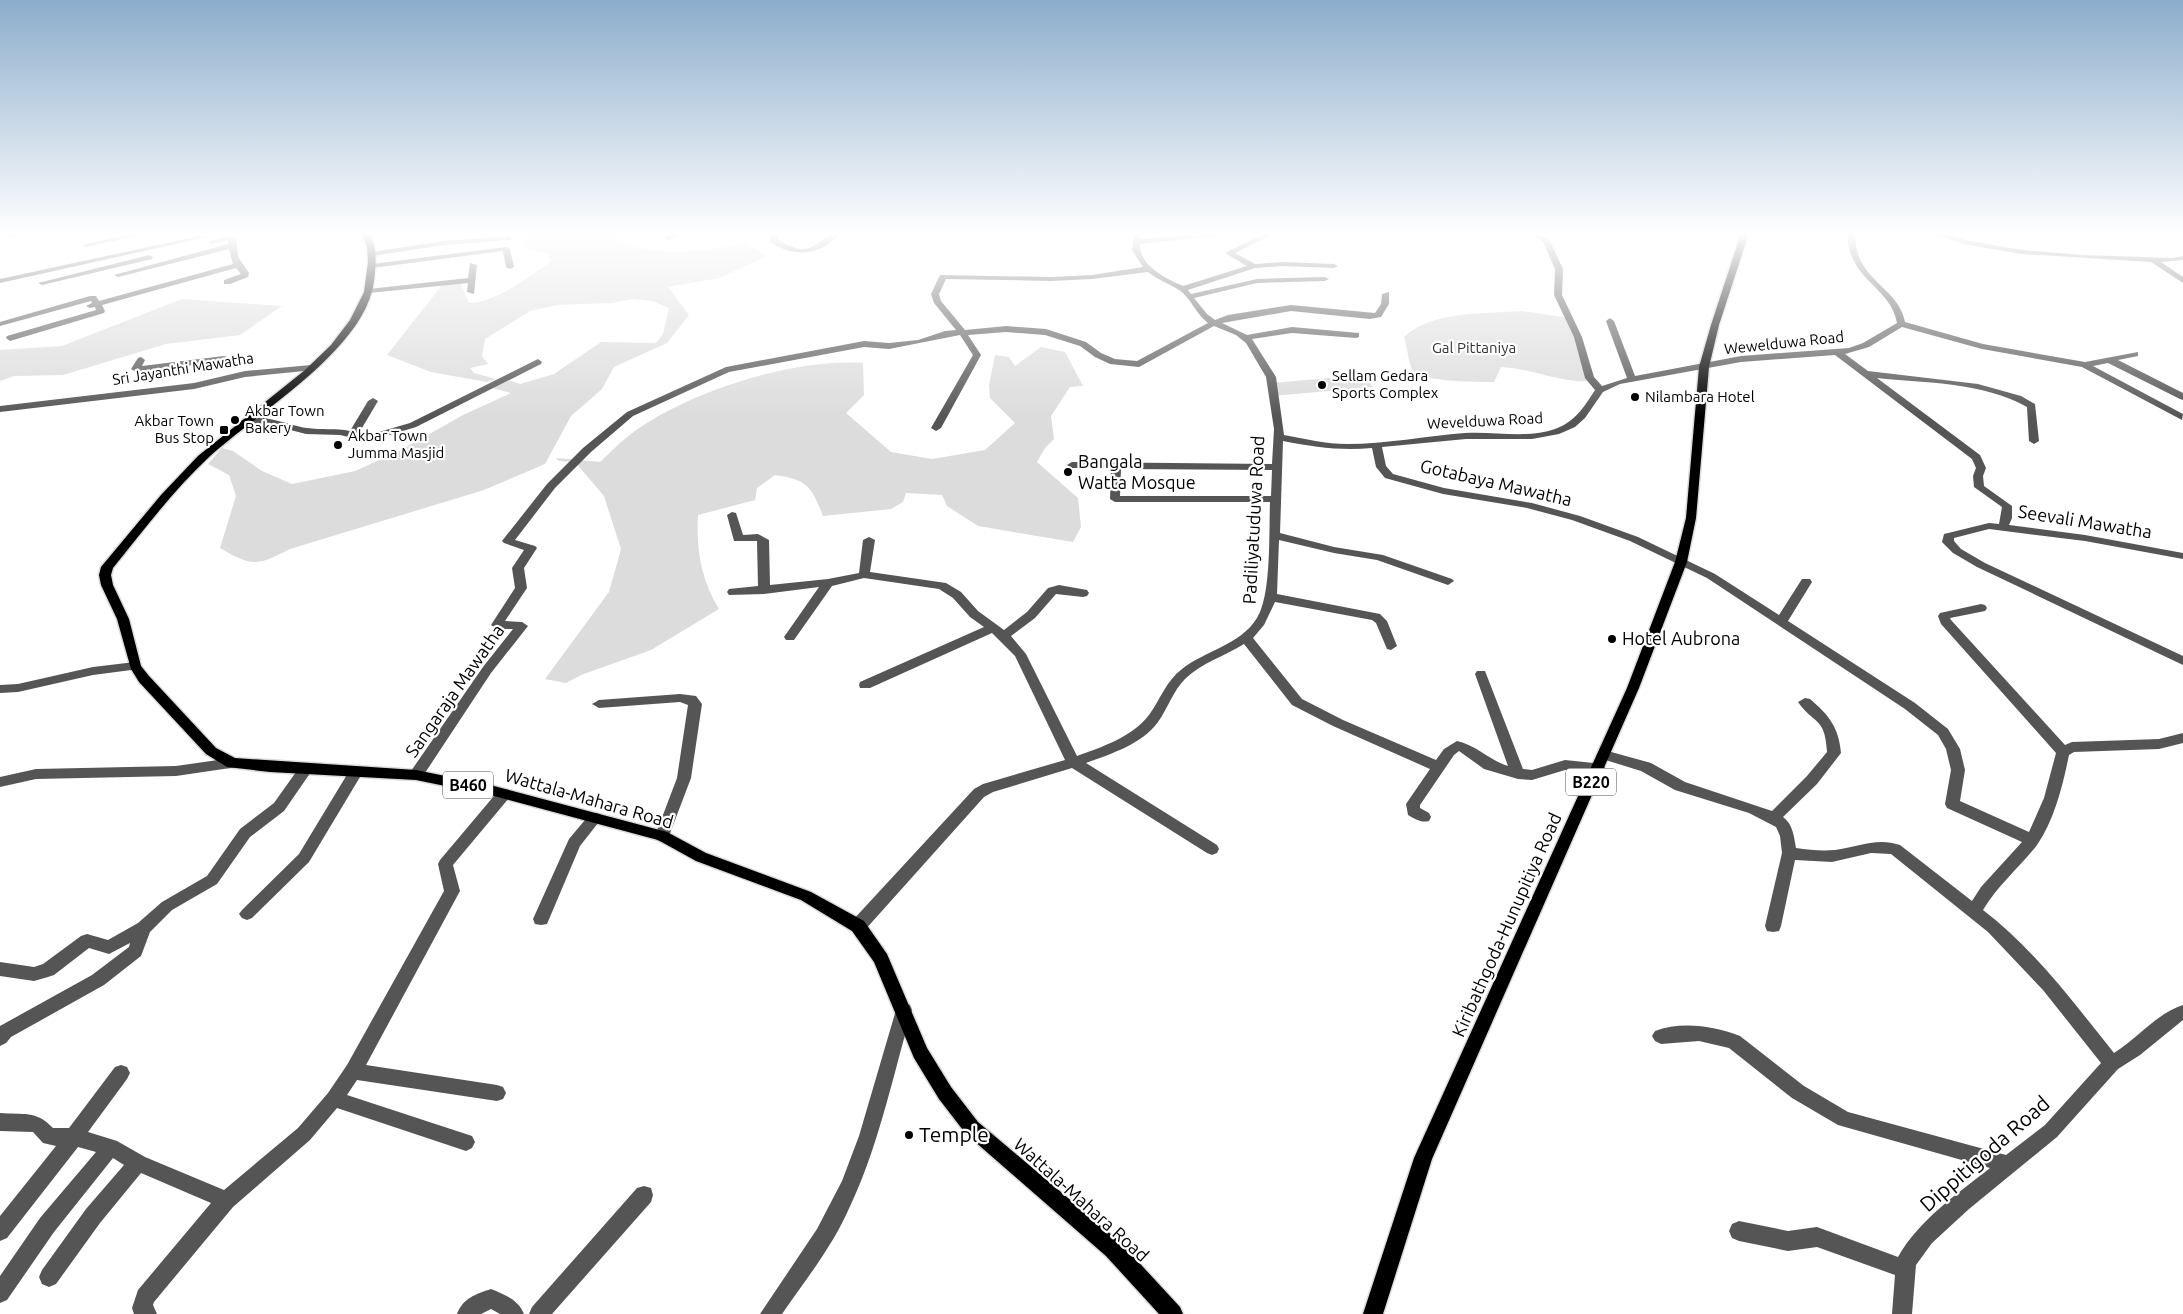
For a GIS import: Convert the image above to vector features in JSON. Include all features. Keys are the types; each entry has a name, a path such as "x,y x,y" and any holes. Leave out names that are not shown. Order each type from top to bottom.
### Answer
{"main road":[{"name":"Wattala-Mahara Road","path":"367,294 350,328 333,349 202,458 107,567 105,575 107,585 123,619 135,666 191,732 211,751 232,763 416,775 504,794 662,836 701,857 806,896 858,926 881,958 904,1010 920,1053 945,1093 972,1128 1113,1249 1173,1314"},
{"name":"Kiribathgoda-Hunupitiya Road","path":"1373,1314 1423,1158 1633,688 1682,562 1691,518 1704,367 1725,294"}],"street":[{"path":"54,316 129,294"},
{"path":"935,294 937,301 963,333 977,355 936,428"},
{"name":"Padiliyatuduwa Road","path":"858,926 978,793 988,788 1073,762 1134,736 1149,724 1183,673 1247,639 1263,622 1271,597 1278,467 1279,429 1271,377 1259,355 1245,338 1239,333 1214,323 1204,316 1187,294"},
{"name":"Sangaraja Mawatha","path":"416,775 487,670 522,626 497,624 521,588 518,568 531,548 508,541 551,486 587,450 630,414 726,370 864,344 889,346 919,342 946,334 1006,329 1046,332 1083,344 1098,355 1114,362 1139,364 1214,323 1228,318 1291,308 1370,316 1378,315 1385,304 1386,294"},
{"path":"1558,294 1578,337 1590,378 1600,390 1632,379 1704,367"},
{"path":"1885,294 1894,304 1902,317 1901,324 1982,346 2086,365 2182,417"},
{"path":"2,324 93,298 101,311 10,338"},
{"path":"1610,321 1632,379"},
{"name":"Wewelduwa Road","path":"1704,367 1741,358 1850,351 1866,345 1901,324"},
{"path":"1245,338 1292,330 1356,336"},
{"path":"212,380 229,349"},
{"name":"Seevali Mawatha","path":"1837,352 1976,457 1981,468 1978,476 1979,487 2007,506 2008,518 2003,528 2085,538 2183,556"},
{"path":"2086,365 2135,354"},
{"path":"141,360 136,369 224,358"},
{"path":"2110,360 2183,397"},
{"path":"246,421 271,422 306,431 340,432 353,436 373,437 413,425 538,362"},
{"name":"Sri Jayanthi Mawatha","path":"0,409 194,386 212,380 245,374 311,368"},
{"path":"1867,374 1976,387 2010,394 2032,406 2034,441"},
{"name":"Wevelduwa Road","path":"1278,437 1318,445 1348,447 1466,436 1532,436 1556,432 1572,425 1582,416 1600,390"},
{"path":"353,436 373,401"},
{"name":"Gotabaya Mawatha","path":"1376,444 1381,467 1389,476 1443,491 1528,505 1576,518 1634,539 1711,576 1903,702 1943,732 1953,749 1958,770 1952,804 2032,840"},
{"path":"1072,465 1278,467"},
{"path":"1116,466 1115,499 1276,500"},
{"path":"732,515 738,539 758,537 763,540 764,590"},
{"path":"2003,528 1989,526 1948,536 1948,542 1957,551 1981,565 2183,661"},
{"path":"1274,535 1334,550 1380,557 1448,581"},
{"path":"864,575 869,540"},
{"path":"733,592 828,583 864,575 942,586 957,595 974,614 1004,636 1020,654 1073,762 1212,849"},
{"path":"1781,622 1806,582"},
{"path":"790,637 828,583"},
{"path":"1004,636 1032,615 1052,591 1059,589 1083,593"},
{"path":"1271,597 1376,617 1381,621 1391,646"},
{"path":"1981,608 1944,616 1945,621 2063,752"},
{"path":"865,685 992,628"},
{"path":"1247,639 1297,702 1338,723 1439,768"},
{"path":"0,689 18,688 93,671 135,666"},
{"path":"1481,674 1518,774"},
{"path":"598,704 680,698 691,699 695,704 684,778 662,836"},
{"path":"1774,818 1812,780 1834,753 1834,734 1828,722 1805,702"},
{"path":"2063,752 2072,747 2159,744 2183,738"},
{"path":"1424,817 1412,808 1449,752 1457,746 1466,748 1489,765 1518,774 1532,774 1564,765 1601,761 1646,767 1680,786 1754,808 1782,824 1787,836 1789,853 1773,926"},
{"path":"1974,911 1986,891 2032,840 2048,808 2058,781 2063,752"},
{"path":"0,782 36,774 176,772 232,763"},
{"path":"0,969 34,974 48,970 87,941 109,947 144,928 167,906 212,880 245,833 279,807 306,769"},
{"path":"247,914 304,858 356,772"},
{"path":"147,1314 142,1308 145,1297 226,1200 304,1134 334,1099 353,1071 452,891 445,864 504,794"},
{"path":"542,919 574,843 595,818"},
{"path":"1789,853 1811,856 1834,856 1878,846 1894,849 1994,927 2033,967 2112,1062"},
{"path":"2,1034 98,980 135,951 144,928"},
{"path":"770,1314 839,1209 862,1154 904,1010"},
{"name":"Dippitigoda Road","path":"1902,1314 1906,1262 1925,1236 1962,1202 2051,1131 2112,1062 2134,1050 2170,1019 2183,1012"},
{"path":"1661,1036 1699,1033 1734,1040 1798,1092 1844,1119 2010,1165"},
{"path":"353,1071 497,1093"},
{"path":"0,1231 74,1137 121,1073"},
{"path":"334,1099 466,1142"},
{"path":"0,1122 37,1124 49,1137 74,1137 111,1147 138,1163 226,1200"},
{"path":"0,1293 47,1225 111,1147"},
{"path":"49,1277 93,1216 138,1163"},
{"path":"539,1314 644,1195"},
{"path":"1739,1231 1788,1241 1817,1237 1905,1269"},
{"path":"467,1314 477,1304 490,1299 505,1304 514,1314"}],"green space":[{"path":"435,294 465,294 469,303 490,299 500,294 673,294 689,315 667,343 614,367 602,389 571,416 545,464 484,490 290,549 270,559 255,562 248,561 240,559 220,548 236,496 229,475 208,464 222,448 233,451 262,471 292,484 355,471 399,451 463,415 511,393 492,388 508,380 520,384 554,374 601,342 656,343 663,334 669,308 652,301 633,299 611,303 557,305 530,311 485,339 482,356 488,364 470,368 474,373 496,379 487,382 431,372 387,355"},
{"path":"182,299 282,306 240,335 166,344 63,375 14,376 0,381 0,350 62,346"},
{"name":"Gal Pittaniya","path":"1523,311 1569,318 1593,381 1569,380 1501,367 1494,382 1451,381 1419,375 1413,371 1404,337 1416,328 1430,322 1460,315"},
{"path":"1041,347 1065,352 1083,386 1070,387 1051,416 1054,439 1045,448 1037,462 1078,498 1081,527 1073,542 978,526 947,506 942,495 906,493 903,502 891,509 823,516 807,486 795,479 775,475 757,488 755,500 698,515 698,540 701,564 708,587 719,609 651,650 581,675 566,683 545,679 609,592 621,549 604,496 575,462 559,461 556,458 600,462 627,437 681,404 742,381 774,372 835,363 863,363 864,395 846,413 891,452 932,459 985,450 1015,423 990,398 989,385 995,355 1009,357 1015,366"},
{"name":"Sellam Gedara Sports Complex","path":"1364,375 1373,387 1273,396 1272,383"}],"place":[{"name":"Sellam Gedara Sports Complex","path":"1322,385"},
{"name":"Nilambara Hotel","path":"1635,397"},
{"name":"Akbar Town Bakery","path":"235,420"},
{"name":"Akbar Town Bus Stop","path":"224,430"},
{"name":"Akbar Town Jumma Masjid","path":"338,445"},
{"name":"Bangala Watta Mosque","path":"1068,472"},
{"name":"Hotel Aubrona","path":"1612,639"},
{"name":"Temple","path":"909,1135"}]}
